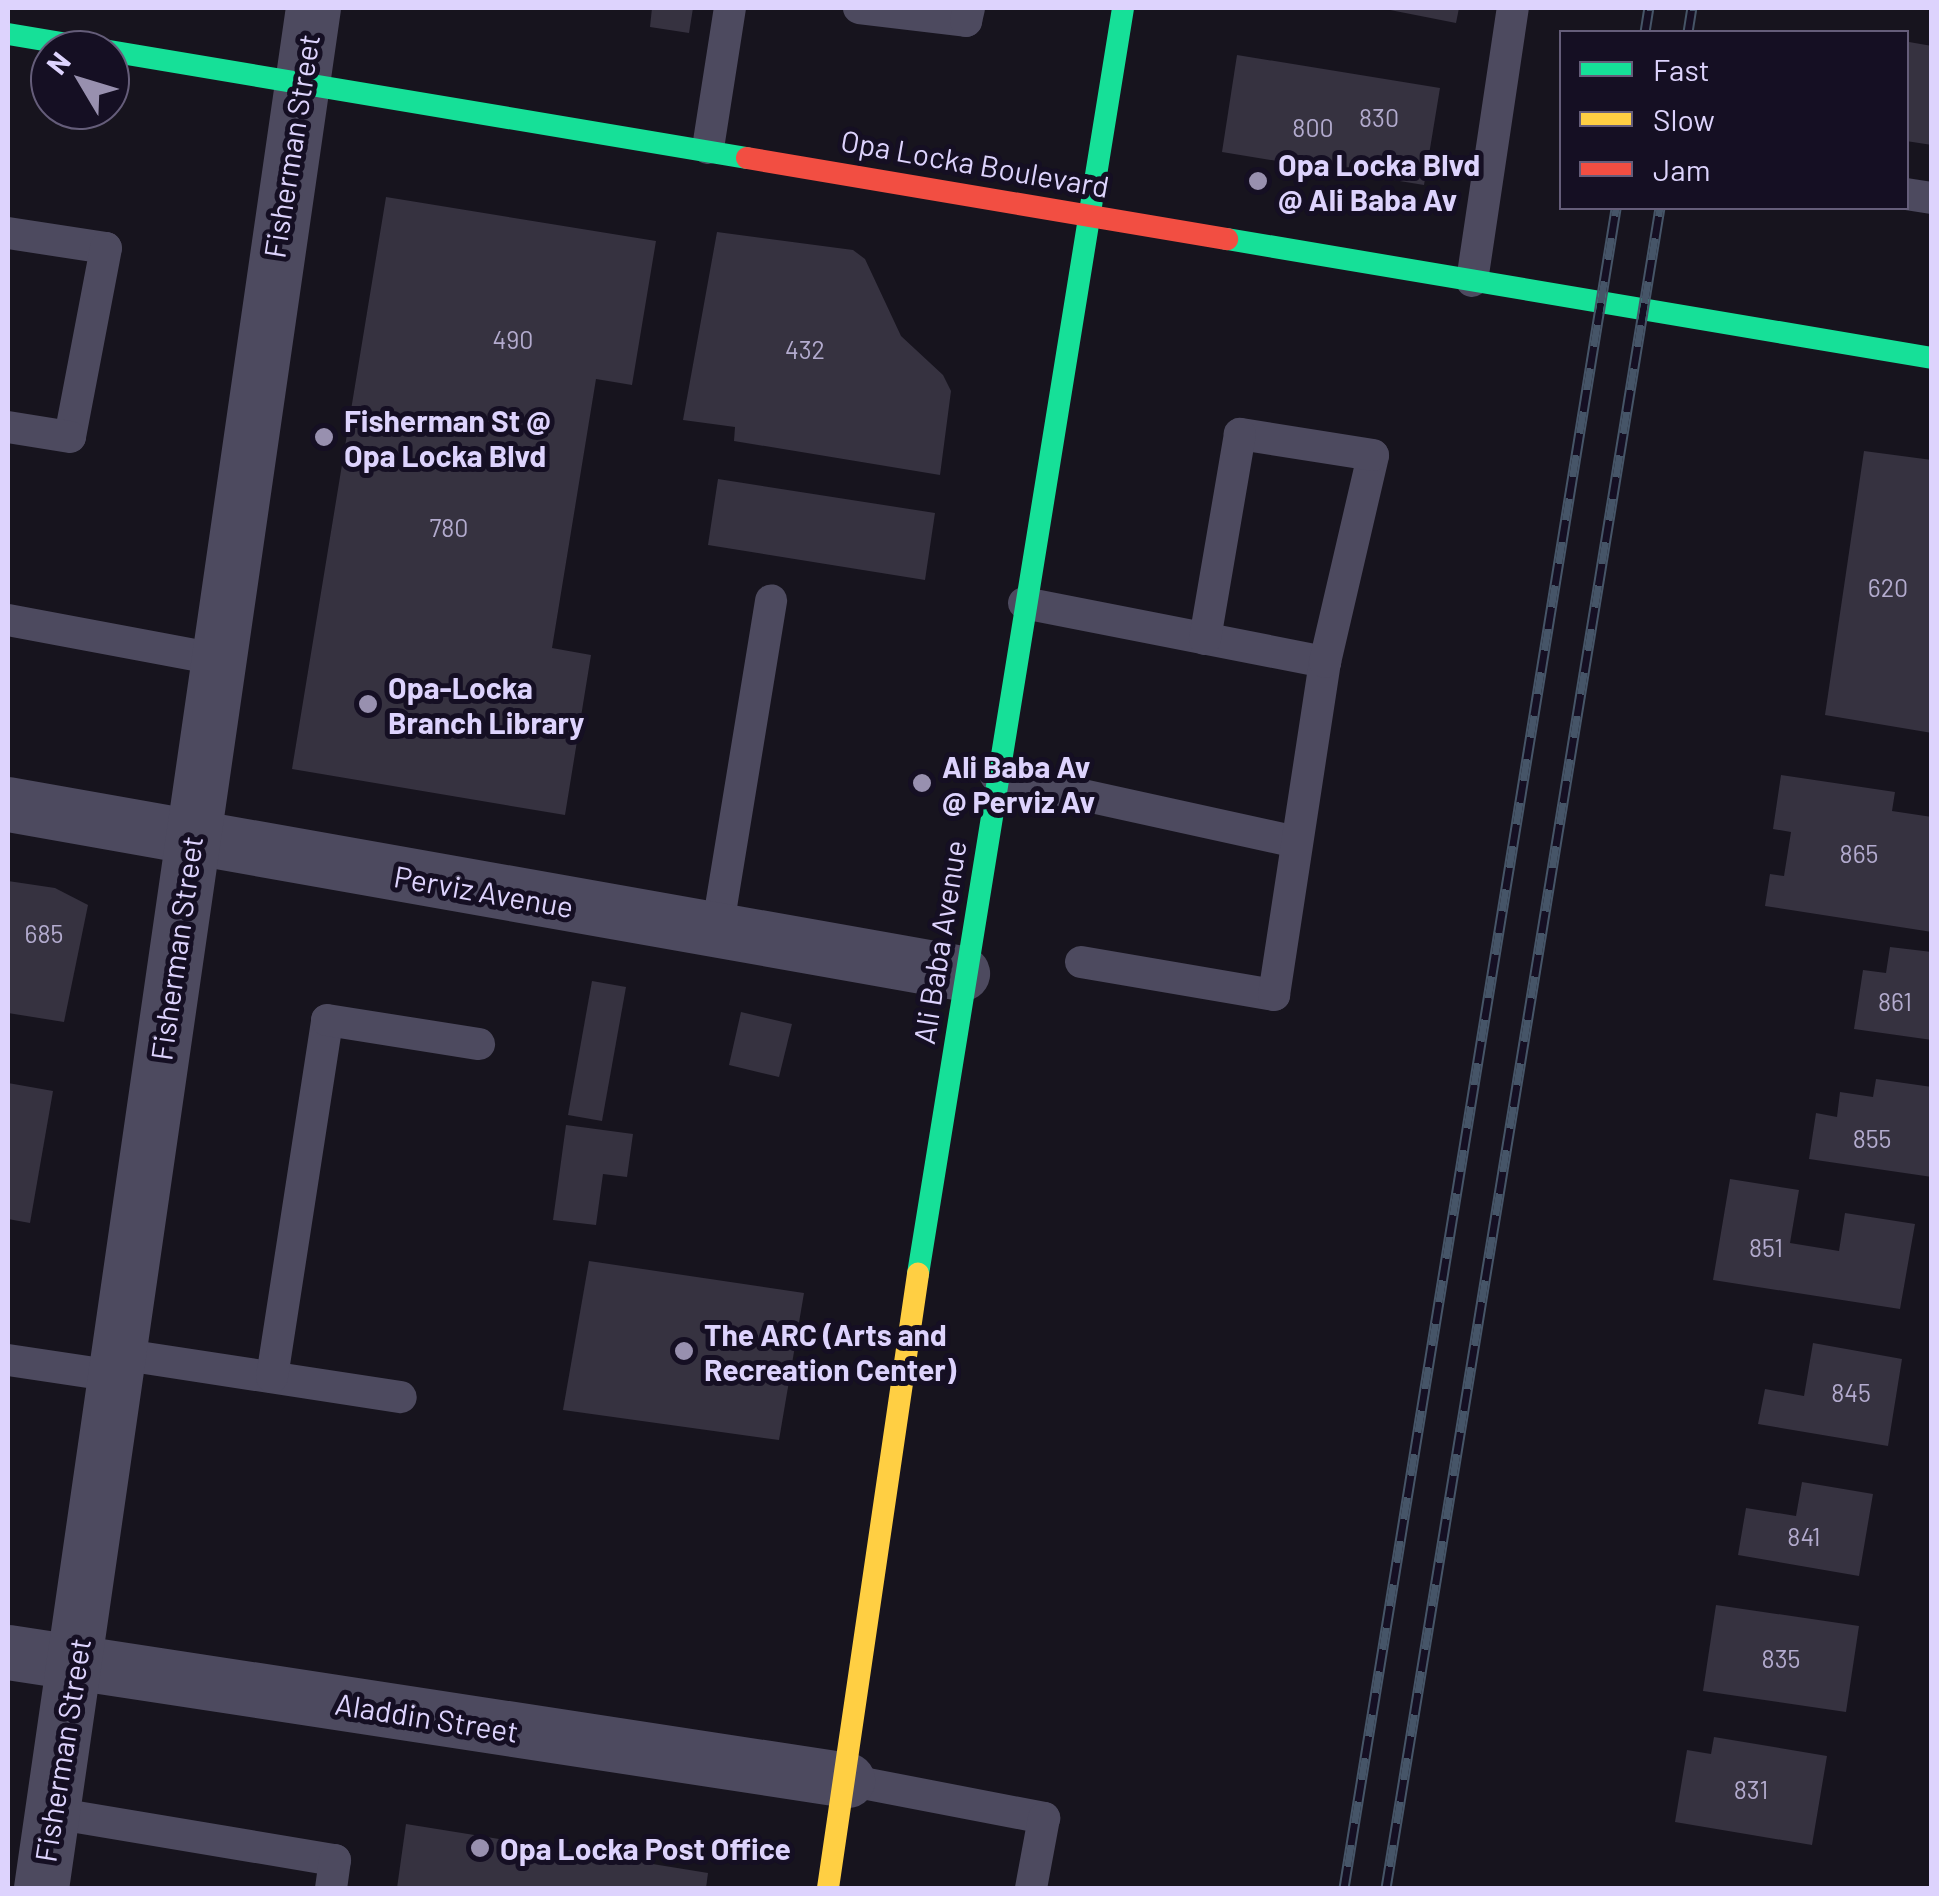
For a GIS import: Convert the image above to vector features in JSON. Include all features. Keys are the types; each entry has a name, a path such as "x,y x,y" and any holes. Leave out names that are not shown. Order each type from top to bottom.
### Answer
{"street":[{"name":"Fisherman Street","path":"42,1888 190,840 313,8"},
{"name":"Ali Baba Avenue","path":"828,1888 847,1780 962,973 1123,8"},
{"name":"Opa Locka Boulevard","path":"8,34 300,78 1932,358"},
{"name":"Perviz Avenue","path":"8,804 190,840 962,973"},
{"name":"Aladdin Street","path":"8,1652 847,1780"}],"lane":[{"path":"708,148 730,8"},
{"path":"859,8 966,21 969,8"},
{"path":"1472,280 1512,8"},
{"path":"8,234 106,248 70,437 8,427"},
{"path":"1080,962 1274,995 1325,662 1374,455 1240,434 1205,639"},
{"path":"717,931 771,600"},
{"path":"1024,603 1325,662"},
{"path":"8,620 217,659"},
{"path":"996,776 1296,842"},
{"path":"272,1377 327,1020 480,1044"},
{"path":"8,1360 272,1377 402,1397"},
{"path":"847,1780 1044,1818 1031,1888"},
{"path":"53,1813 335,1860 331,1888"}],"building":[{"path":"652,8 693,8 689,33 650,27"},
{"path":"1380,8 1459,8 1456,23"},
{"path":"1909,42 1932,46 1932,145 1909,141"},
{"path":"1237,55 1440,88 1424,185 1222,152"},
{"path":"386,197 656,241 632,385 596,379 552,648 591,655 565,815 292,769"},
{"path":"717,232 853,250 865,259 901,336 943,375 951,391 940,475 734,441 735,427 683,420"},
{"path":"1864,451 1932,460 1932,733 1825,715"},
{"path":"718,479 935,513 925,580 708,545"},
{"path":"1781,775 1895,792 1892,811 1932,817 1932,932 1765,906 1770,874 1784,876 1791,832 1773,829"},
{"path":"8,881 55,888 88,905 64,1022 8,1013"},
{"path":"1890,947 1932,952 1932,1040 1854,1029 1863,970 1886,973"},
{"path":"592,981 626,987 602,1121 568,1115"},
{"path":"741,1012 792,1024 779,1077 729,1065"},
{"path":"1876,1079 1932,1087 1932,1177 1809,1159 1816,1113 1837,1117 1840,1092 1873,1097"},
{"path":"8,1083 53,1091 30,1223 8,1219"},
{"path":"566,1125 633,1134 627,1177 603,1174 596,1225 553,1220"},
{"path":"1730,1179 1799,1190 1790,1243 1839,1251 1845,1213 1915,1224 1900,1309 1713,1280"},
{"name":"The ARC (Arts and Recreation Center)","path":"589,1261 804,1293 779,1440 563,1410"},
{"path":"1813,1343 1902,1359 1888,1446 1758,1424 1765,1389 1804,1396"},
{"path":"1802,1482 1873,1494 1859,1576 1738,1555 1746,1508 1796,1516"},
{"path":"1716,1605 1859,1626 1846,1712 1703,1691"},
{"path":"1714,1737 1827,1756 1812,1845 1675,1822 1687,1750 1711,1754"},
{"name":"Opa Locka Post Office","path":"406,1824 708,1873 706,1888 397,1888"}],"railway":[{"path":"1645,30 1649,8"},
{"path":"1688,30 1692,8"},
{"path":"1344,1888 1616,210"},
{"path":"1386,1888 1660,210"}],"traffic: fast":[{"path":"918,1274 1123,8"},
{"path":"8,34 747,158"},
{"path":"1227,239 1932,358"}],"traffic: slow":[{"path":"828,1888 918,1274"}],"traffic: jam":[{"path":"747,158 1227,239"}],"place":[{"name":"Opa Locka Blvd @ Ali Baba Av","path":"1258,181"},
{"name":"Fisherman St @ Opa Locka Blvd","path":"324,437"},
{"name":"Opa-Locka Branch Library","path":"368,704"},
{"name":"Ali Baba Av @ Perviz Av","path":"922,783"},
{"name":"The ARC (Arts and Recreation Center)","path":"684,1351"},
{"name":"Opa Locka Post Office","path":"480,1848"}]}
